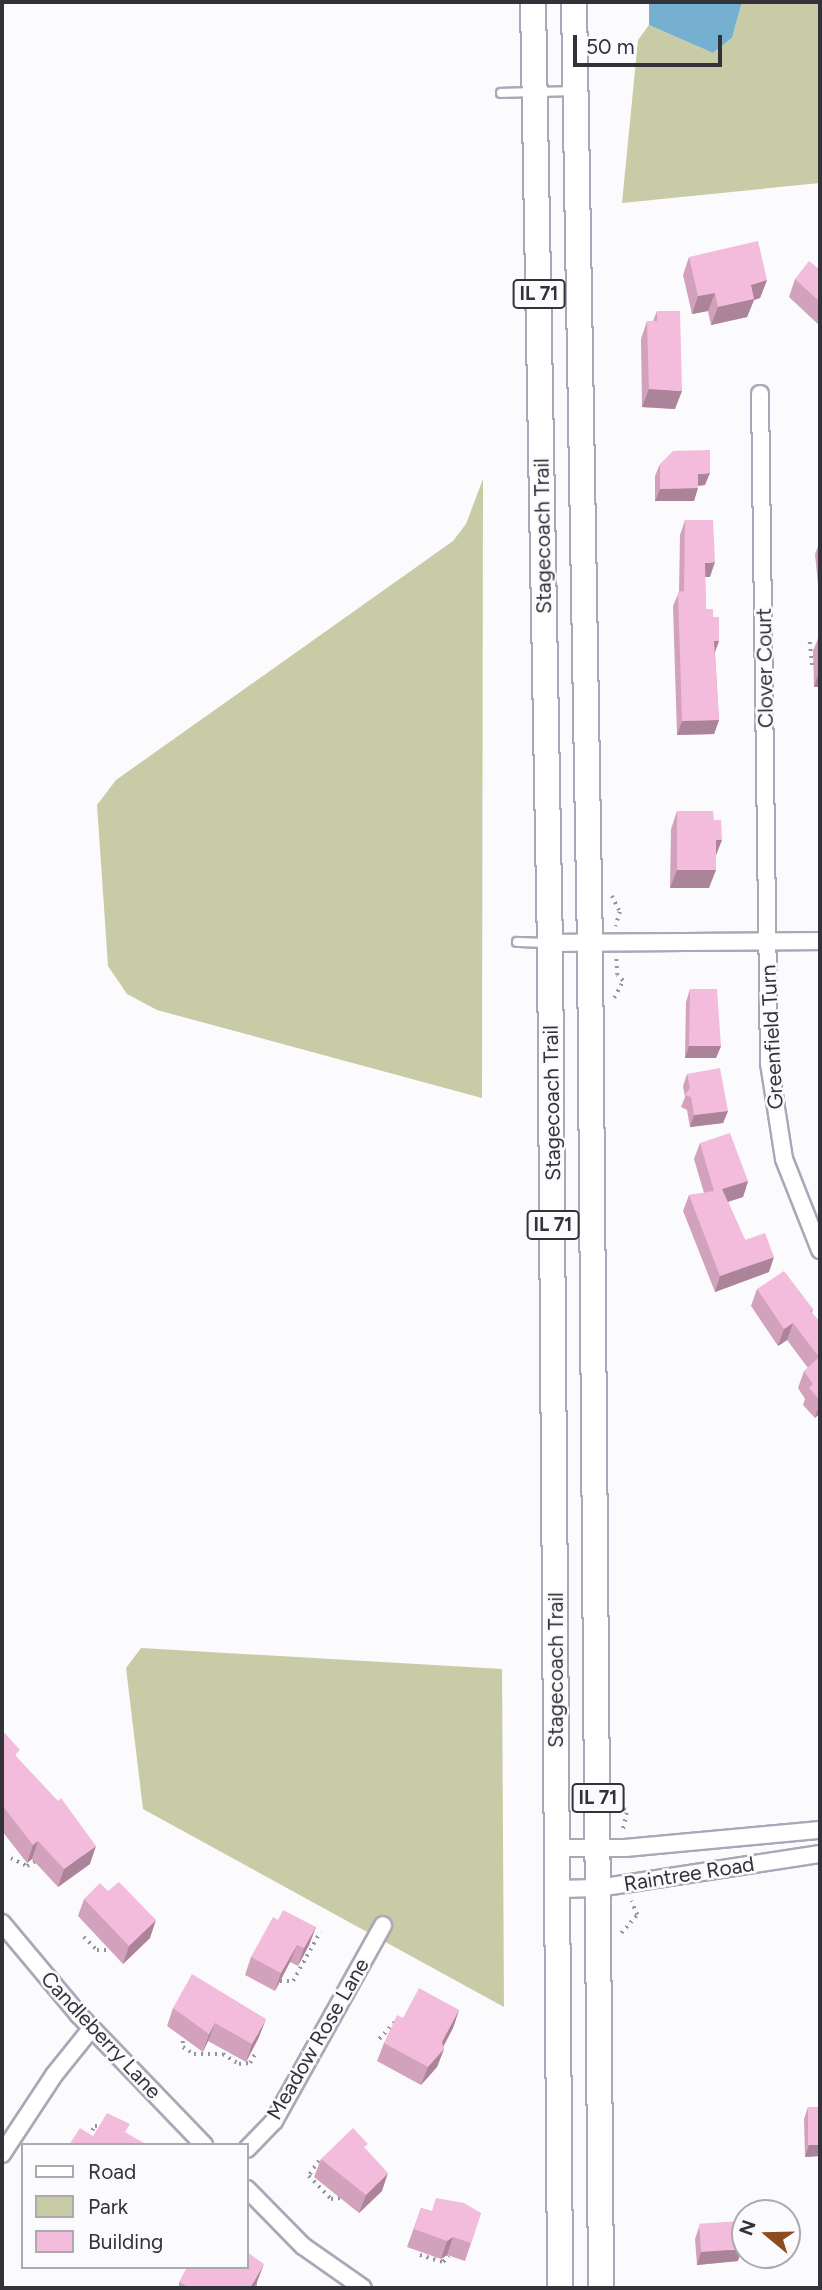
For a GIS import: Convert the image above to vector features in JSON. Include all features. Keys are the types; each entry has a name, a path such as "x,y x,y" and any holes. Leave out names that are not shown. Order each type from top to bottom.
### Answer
{"main road":[{"name":"Stagecoach Trail","path":"533,2 550,943 560,2288"},
{"name":"Stagecoach Trail","path":"574,2 590,944 601,2288"}],"street":[{"name":"Clover Court","path":"760,394 768,943"},
{"path":"550,943 820,941"},
{"name":"Greenfield Turn","path":"768,943 773,1102 784,1159 820,1250"},
{"name":"Raintree Road","path":"558,1848 820,1830"},
{"name":"Raintree Road","path":"558,1889 598,1888 820,1854"},
{"name":"Candleberry Lane","path":"2,1923 92,2029 202,2143"},
{"name":"Meadow Rose Lane","path":"248,2148 274,2121 383,1925"},
{"path":"2,2154 54,2075 92,2029"},
{"path":"248,2190 303,2246 363,2288"}],"lane":[{"path":"501,93 575,91"},
{"path":"517,942 550,943"}],"path":[{"path":"810,642 813,670"},
{"path":"616,918 621,912 618,907"},
{"path":"617,975 623,981 620,984"},
{"path":"622,1820 627,1813 623,1808"},
{"path":"11,1858 27,1866 43,1856"},
{"path":"632,1905 638,1915 634,1917"},
{"path":"280,1981 293,1981 320,1932"},
{"path":"84,1937 97,1950 110,1950"},
{"path":"379,2039 391,2022 407,2026"},
{"path":"183,2040 183,2047 194,2054 223,2054 239,2064 250,2063 256,2052"},
{"path":"87,2137 100,2124 109,2130"},
{"path":"318,2161 309,2176 331,2199 340,2198"},
{"path":"420,2255 443,2262 449,2256"}],"green space":[{"path":"742,2 820,2 820,183 622,203 638,40 649,25 713,53 732,38"},
{"path":"483,479 482,1098 157,1010 127,994 108,966 97,805 116,780 453,541 466,524"},
{"path":"141,1648 502,1669 504,2007 143,1809 126,1668"}],"water":[{"path":"649,2 742,2 732,38 713,53 649,25"}],"building":[{"path":"758,241 767,280 751,285 754,299 718,307 715,293 698,296 689,257"},
{"path":"809,261 818,268 820,266 820,302 795,279"},
{"path":"657,311 680,311 682,391 649,389 647,321 657,321"},
{"path":"710,450 710,473 698,474 698,488 660,489 660,464 673,451"},
{"path":"685,520 713,520 715,562 705,563 706,609 713,609 713,617 719,617 719,641 714,641 719,720 682,721 678,592 684,591"},
{"path":"820,636 820,672 819,672"},
{"path":"677,811 713,811 714,820 721,820 722,840 716,840 716,870 677,870"},
{"path":"690,989 717,989 721,1046 689,1046"},
{"path":"720,1068 728,1111 694,1115 691,1097 685,1095 690,1088 687,1074"},
{"path":"730,1133 748,1181 722,1189 745,1240 765,1233 774,1257 720,1276 689,1195 714,1191 700,1143"},
{"path":"784,1271 820,1322 820,1400 809,1388 813,1384 804,1371 819,1357 793,1323 784,1329 757,1289"},
{"path":"2,1730 20,1750 15,1755 58,1801 61,1798 96,1846 64,1869 38,1841 33,1845 2,1805"},
{"path":"119,1882 156,1920 129,1946 84,1899 100,1883 108,1891"},
{"path":"283,1910 316,1927 304,1948 297,1945 281,1973 251,1957 273,1917 278,1920"},
{"path":"192,1974 266,2019 252,2044 215,2023 209,2034 173,2008"},
{"path":"419,1988 459,2010 442,2042 444,2049 428,2067 384,2043 397,2015 403,2018"},
{"path":"808,2107 820,2107 820,2145 808,2145"},
{"path":"107,2113 130,2124 125,2132 144,2143 70,2143 80,2128 93,2136"},
{"path":"353,2128 368,2144 364,2147 388,2173 366,2195 321,2159"},
{"path":"436,2198 464,2203 481,2213 471,2243 453,2237 447,2241 414,2229 421,2208 432,2211"},
{"path":"731,2222 731,2250 701,2252 699,2224"},
{"path":"248,2253 264,2264 250,2288 190,2288 179,2282 186,2269 248,2269"}]}
